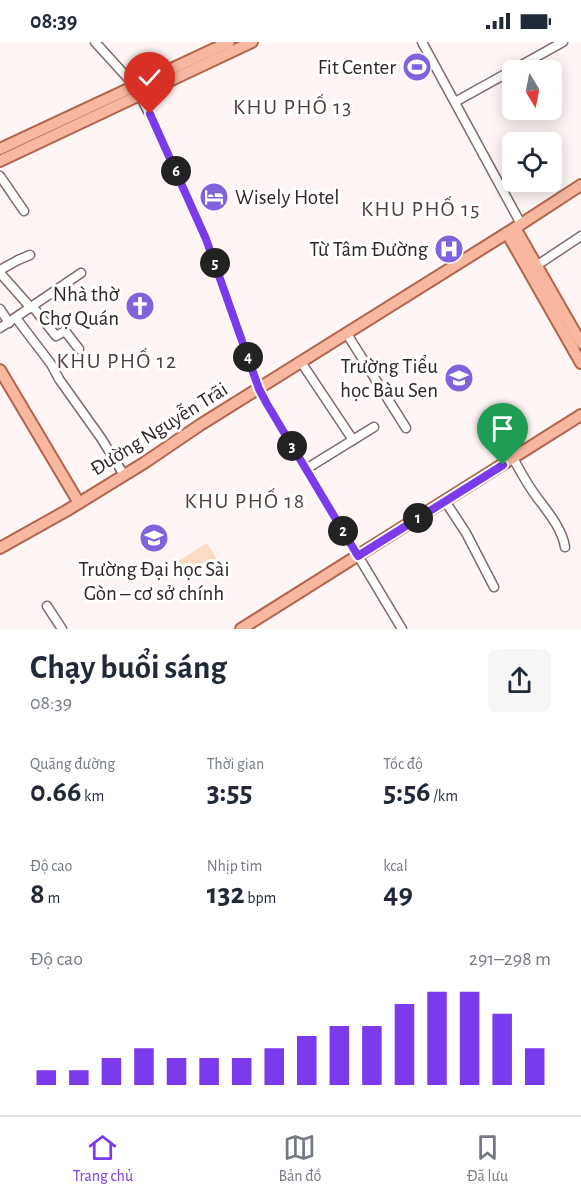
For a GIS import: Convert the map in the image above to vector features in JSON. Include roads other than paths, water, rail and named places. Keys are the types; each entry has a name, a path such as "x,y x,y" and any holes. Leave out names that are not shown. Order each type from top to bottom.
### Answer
{"main road":[{"path":"137,90 229,42"},
{"path":"0,161 70,122 245,43"},
{"path":"0,149 70,122"},
{"name":"Đường Nguyễn Trãi","path":"0,548 124,475 581,185"},
{"path":"514,228 581,343"},
{"path":"514,228 581,363"},
{"path":"0,370 79,503"},
{"path":"241,629 581,416"}],"street":[{"path":"95,42 137,90 158,130 206,239 259,389 402,629"},
{"path":"422,42 455,102 514,228"},
{"path":"455,102 563,42"},
{"path":"0,177 24,211"},
{"path":"536,266 581,236"},
{"path":"30,255 0,272 56,336 65,331 79,349"},
{"path":"0,328 81,273"},
{"path":"0,309 51,364 124,475"},
{"path":"347,334 406,428"},
{"path":"302,362 353,440"},
{"path":"306,469 374,427"},
{"path":"513,458 534,494 552,517 565,546"},
{"path":"445,501 466,533 494,587"},
{"path":"47,606 62,629"}],"place":[{"name":"Fit Center","path":"417,67"},
{"name":"Wisely Hotel","path":"214,197"},
{"name":"Từ Tâm Đường","path":"449,249"},
{"name":"Nhà thờ Chợ Quán","path":"140,306"},
{"name":"Trường Tiểu học Bàu Sen","path":"459,378"},
{"name":"Trường Đại học Sài Gòn – cơ sở chính","path":"154,538"}],"district":[{"name":"KHU PHỐ 13","path":"293,107"},
{"name":"KHU PHỐ 15","path":"421,209"},
{"name":"KHU PHỐ 12","path":"117,361"},
{"name":"KHU PHỐ 18","path":"245,501"}]}
